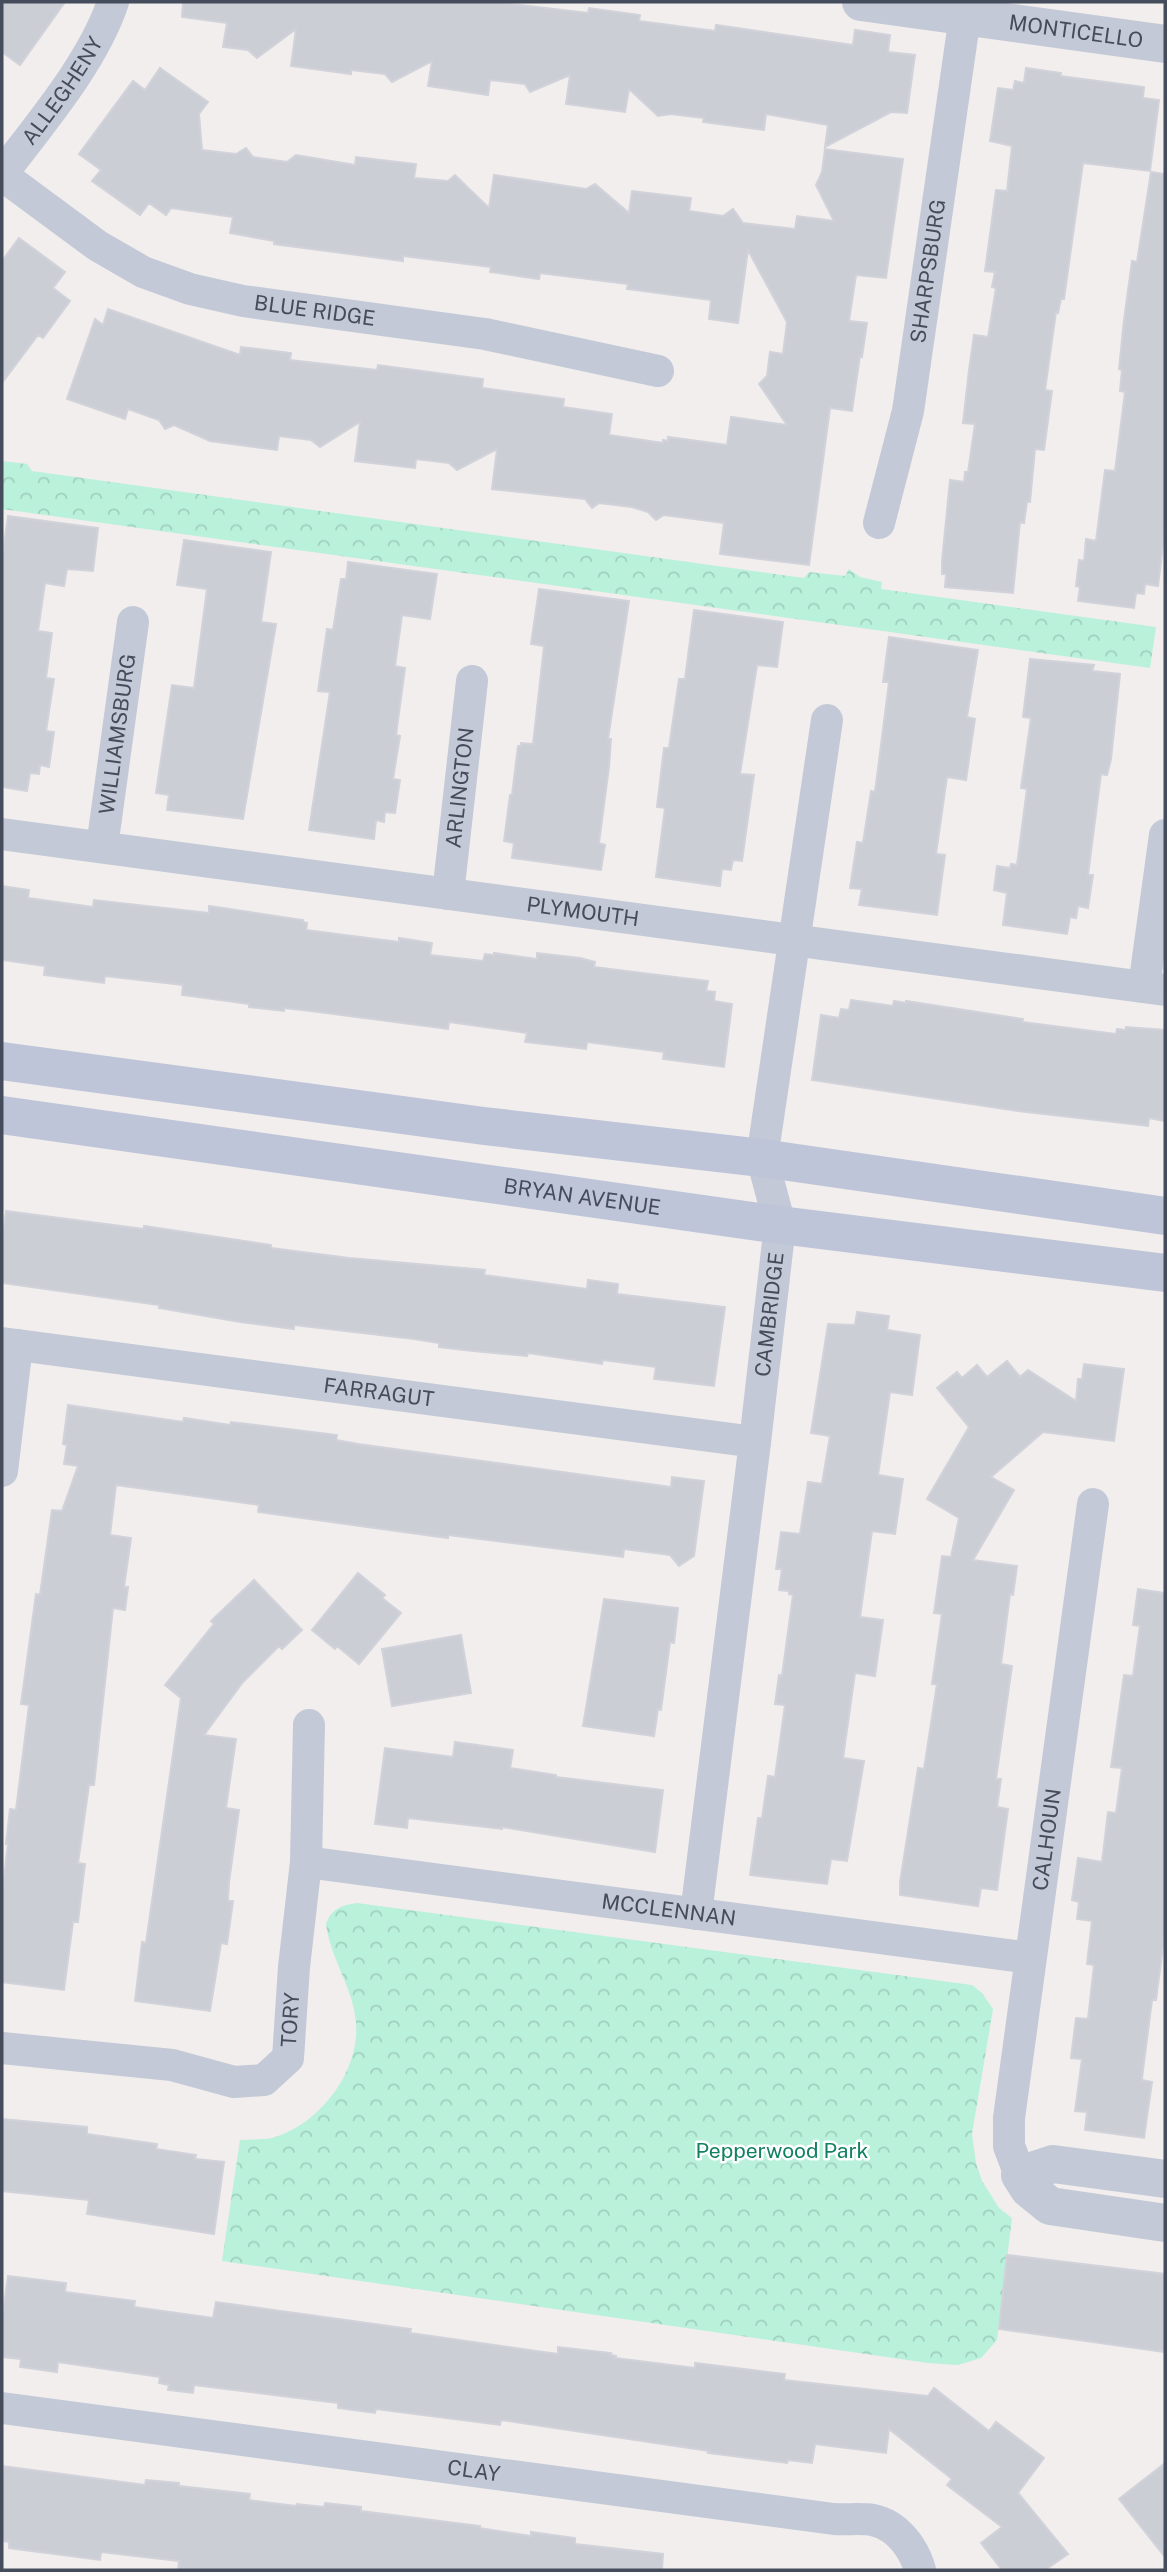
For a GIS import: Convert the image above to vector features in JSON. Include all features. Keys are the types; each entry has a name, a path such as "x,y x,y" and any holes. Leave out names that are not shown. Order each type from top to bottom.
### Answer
{"main road":[{"path":"2,1061 484,1126 762,1158 1165,1216"},
{"name":"BRYAN AVENUE","path":"2,1115 780,1225 1165,1273"}],"street":[{"name":"ALLEGHENY","path":"2,175 58,100 96,39 113,2"},
{"name":"MONTICELLO","path":"861,2 1165,44"},
{"name":"SHARPSBURG","path":"879,523 908,411 965,16"},
{"name":"BLUE RIDGE","path":"2,175 98,246 143,272 190,289 243,302 485,334 658,371"},
{"name":"WILLIAMSBURG","path":"102,848 133,622"},
{"name":"ARLINGTON","path":"447,894 472,681"},
{"name":"CAMBRIDGE","path":"696,1914 780,1225 762,1158 827,720"},
{"name":"PLYMOUTH","path":"2,834 1155,989"},
{"path":"1155,989 1165,835"},
{"path":"2,1471 9,1344"},
{"name":"FARRAGUT","path":"9,1344 755,1442"},
{"name":"CALHOUN","path":"1020,2175 1009,2146 1009,2118 1093,1504"},
{"name":"TORY","path":"2,2048 172,2065 234,2082 264,2080 288,2058 294,1966 306,1863 309,1725"},
{"name":"MCCLENNAN","path":"306,1863 1030,1958"},
{"path":"1165,2179 1053,2164 1020,2175 1030,2189 1050,2206 1165,2223"},
{"name":"CLAY","path":"2,2408 834,2519 874,2520 900,2533 917,2558 920,2570"}],"green space":[{"path":"2,461 27,464 32,471 804,578 809,572 845,576 849,569 860,577 882,582 881,589 1156,627 1150,668 2,509"},
{"name":"Pepperwood Park","path":"357,1903 972,1985 982,1993 993,2009 972,2134 976,2163 982,2181 999,2208 1012,2218 997,2340 981,2358 958,2365 928,2363 222,2261 240,2140 272,2138 306,2121 333,2094 351,2060 355,2041 354,2010 328,1937 326,1924 338,1909"}],"building":[{"path":"2,2 65,2 20,65 2,52"},
{"path":"183,2 495,2 588,13 589,8 640,15 639,21 715,31 716,25 853,45 855,30 890,35 888,52 915,55 907,113 891,112 825,147 828,125 766,114 764,130 703,122 704,118 671,114 658,116 629,89 625,112 566,104 570,75 530,92 525,84 490,80 488,95 428,86 432,61 392,82 385,74 351,70 351,74 291,66 296,29 257,58 248,50 223,47 227,23 182,17"},
{"path":"160,68 208,102 199,114 202,150 236,154 246,148 253,157 287,162 296,155 355,165 356,157 416,164 414,178 448,181 455,175 489,208 494,175 586,189 595,184 629,213 632,191 691,198 689,211 723,216 733,209 743,223 795,229 797,216 834,221 816,185 822,172 825,149 903,159 886,278 856,275 849,321 867,323 862,357 860,356 852,411 830,408 809,565 720,554 724,523 664,515 656,520 648,512 632,507 599,503 592,508 585,499 492,489 497,449 457,470 449,463 416,459 415,468 355,461 360,422 320,447 311,440 279,436 277,450 210,441 174,425 165,429 159,420 128,409 125,419 67,399 95,319 103,325 108,309 240,355 241,347 291,353 290,360 377,370 378,365 483,379 482,388 564,399 563,407 612,414 609,435 663,443 663,440 668,441 668,437 727,445 731,417 787,425 759,384 767,376 770,352 783,354 787,322 748,250 738,323 709,319 711,300 627,289 628,284 540,273 539,279 490,272 491,267 403,256 403,261 274,244 274,241 230,233 233,217 171,208 166,215 149,203 140,215 92,181 101,170 79,154 133,81 145,90"},
{"path":"1026,68 1061,73 1060,76 1144,87 1143,98 1159,100 1150,171 1083,163 1064,299 1061,299 1058,313 1056,312 1045,390 1052,391 1044,450 1035,449 1030,502 1027,502 1024,523 1020,522 1013,593 945,587 946,574 942,574 942,561 950,480 964,482 965,472 968,472 975,424 963,423 969,370 974,335 988,337 996,288 992,287 995,272 985,271 996,190 1007,191 1012,146 990,141 998,88 1013,90 1015,81 1024,83"},
{"path":"1151,172 1165,174 1165,528 1158,586 1145,584 1144,594 1136,593 1134,608 1078,601 1080,587 1076,586 1079,560 1084,561 1086,539 1096,541 1105,470 1115,471 1125,392 1120,391 1122,370 1119,369 1124,320 1132,261 1137,262"},
{"path":"19,238 65,272 53,288 70,301 43,338 38,335 2,383 2,261"},
{"path":"8,516 98,528 93,571 67,569 64,586 45,583 38,631 52,633 46,678 54,679 46,731 54,732 49,767 40,765 39,774 30,773 27,791 2,787 2,558"},
{"path":"184,540 271,552 261,622 276,624 243,819 167,810 169,795 156,793 172,685 194,688 207,589 177,585"},
{"path":"348,562 437,574 430,619 402,615 395,666 405,668 396,735 400,736 393,779 400,780 395,813 385,812 384,822 376,820 374,839 309,830 330,692 318,691 327,629 333,630 341,579 346,579"},
{"path":"539,589 629,601 608,739 611,739 609,767 599,843 605,845 601,870 512,858 514,843 504,841 518,746 521,746 521,743 533,744 544,646 531,644"},
{"path":"694,610 783,622 777,667 757,665 740,774 754,775 742,861 733,860 731,870 722,869 720,886 656,877 665,808 657,807 664,748 669,748 679,679 685,679"},
{"path":"889,637 978,650 967,717 975,719 966,780 947,777 936,854 945,855 937,915 859,905 862,889 850,888 857,842 863,843 871,791 875,792 889,682 883,682"},
{"path":"1030,659 1094,665 1092,671 1120,674 1111,759 1107,775 1101,774 1088,875 1093,875 1088,908 1078,906 1076,918 1070,917 1067,934 1003,925 1007,893 994,890 997,866 1010,868 1011,864 1017,865 1027,789 1021,788 1031,718 1023,717"},
{"path":"2,886 29,890 28,898 93,907 94,900 209,913 209,906 303,920 307,923 306,930 399,942 399,938 432,943 430,955 483,961 485,954 537,959 537,953 580,958 595,962 594,967 708,981 706,991 715,992 714,1001 732,1004 724,1067 663,1059 664,1052 587,1042 586,1049 525,1042 527,1033 449,1022 448,1029 284,1008 284,1011 249,1007 249,1004 182,995 183,985 105,976 104,983 44,975 45,966 2,960"},
{"path":"851,1000 893,1006 894,1001 906,1001 1023,1019 1022,1022 1116,1034 1117,1029 1126,1030 1126,1027 1165,1030 1165,1121 1149,1118 1148,1126 1018,1111 812,1080 821,1015 839,1018 841,1009 849,1010"},
{"path":"6,1211 144,1229 144,1226 271,1245 271,1248 349,1258 485,1270 484,1275 587,1289 588,1280 618,1284 617,1294 725,1307 714,1386 654,1379 656,1367 603,1360 602,1364 528,1353 527,1356 473,1351 439,1347 439,1343 414,1339 294,1325 294,1329 159,1308 159,1305 2,1283 2,1241"},
{"path":"857,1312 889,1316 887,1330 920,1335 912,1395 890,1392 878,1475 903,1479 895,1534 872,1531 860,1617 883,1620 875,1676 855,1673 843,1758 864,1761 847,1861 831,1859 827,1884 750,1875 758,1818 762,1818 768,1776 775,1777 785,1705 775,1704 779,1675 782,1676 793,1595 789,1594 789,1591 779,1590 782,1569 776,1569 781,1532 800,1534 808,1482 822,1484 830,1436 811,1433 828,1324 855,1325"},
{"path":"1007,1361 1020,1377 1028,1370 1076,1401 1078,1379 1082,1379 1084,1364 1124,1369 1114,1441 1043,1432 991,1477 1014,1490 973,1560 1017,1566 1013,1595 1010,1594 1001,1664 1012,1666 996,1779 1001,1779 997,1807 1008,1809 997,1890 981,1888 978,1906 900,1895 900,1882 918,1768 924,1769 937,1684 932,1684 942,1614 934,1613 942,1556 951,1557 959,1518 927,1499 969,1427 937,1388 957,1372 962,1378 977,1365 987,1377"},
{"path":"68,1405 183,1422 184,1418 337,1435 336,1440 358,1444 671,1487 672,1477 704,1481 694,1556 679,1566 670,1555 624,1549 623,1557 448,1535 448,1538 258,1512 259,1505 116,1485 110,1535 131,1538 124,1587 128,1587 125,1610 113,1608 94,1785 89,1785 78,1863 85,1864 78,1922 73,1922 64,1990 2,1982 2,1894 6,1844 10,1809 16,1810 29,1705 21,1704 36,1594 40,1595 52,1510 62,1511 78,1466 64,1464 67,1445 63,1444"},
{"path":"358,1573 385,1595 382,1598 401,1613 359,1664 312,1630"},
{"path":"254,1580 302,1630 282,1649 279,1646 243,1682 204,1735 236,1739 226,1808 239,1810 229,1882 228,1901 233,1901 227,1944 221,1943 210,2011 135,2001 142,1942 146,1943 181,1698 165,1685 214,1624 211,1621"},
{"path":"1138,1589 1165,1593 1165,1931 1156,2000 1152,2000 1142,2078 1152,2082 1144,2138 1085,2130 1087,2112 1075,2111 1082,2059 1071,2058 1076,2018 1088,2019 1094,1965 1087,1964 1092,1921 1077,1919 1079,1902 1072,1900 1078,1858 1102,1862 1108,1812 1116,1813 1122,1768 1111,1767 1124,1675 1133,1676 1140,1626 1133,1625"},
{"path":"604,1599 678,1608 674,1643 670,1642 661,1710 658,1709 654,1736 583,1726"},
{"path":"461,1635 471,1693 392,1706 382,1649"},
{"path":"455,1742 513,1750 510,1768 556,1777 663,1790 655,1852 502,1827 408,1818 407,1828 375,1824 385,1748 453,1757"},
{"path":"2,2119 87,2127 87,2134 157,2144 156,2149 196,2155 195,2159 224,2162 214,2234 87,2214 89,2200 2,2191"},
{"path":"1007,2255 1165,2274 1165,2352 999,2329"},
{"path":"8,2276 66,2283 65,2292 135,2301 134,2307 213,2318 216,2302 411,2329 410,2333 558,2354 558,2347 611,2353 615,2358 695,2368 695,2363 785,2374 784,2380 928,2396 934,2388 989,2431 996,2422 1044,2458 1018,2493 1068,2554 1045,2570 1002,2570 981,2543 1002,2527 947,2485 952,2479 889,2429 886,2453 815,2444 812,2463 788,2460 787,2463 501,2420 500,2425 376,2409 375,2413 338,2408 338,2403 194,2385 193,2393 168,2390 169,2385 159,2383 160,2377 58,2362 57,2372 20,2367 21,2359 2,2357 2,2319"},
{"path":"1165,2463 1165,2557 1119,2499"},
{"path":"2,2466 145,2485 146,2480 179,2483 179,2486 250,2494 249,2500 296,2506 324,2507 325,2503 361,2507 361,2511 480,2526 479,2528 531,2536 531,2532 575,2538 575,2544 663,2554 662,2570 178,2570 179,2561 101,2552 100,2560 9,2548 9,2542 2,2541"}]}
